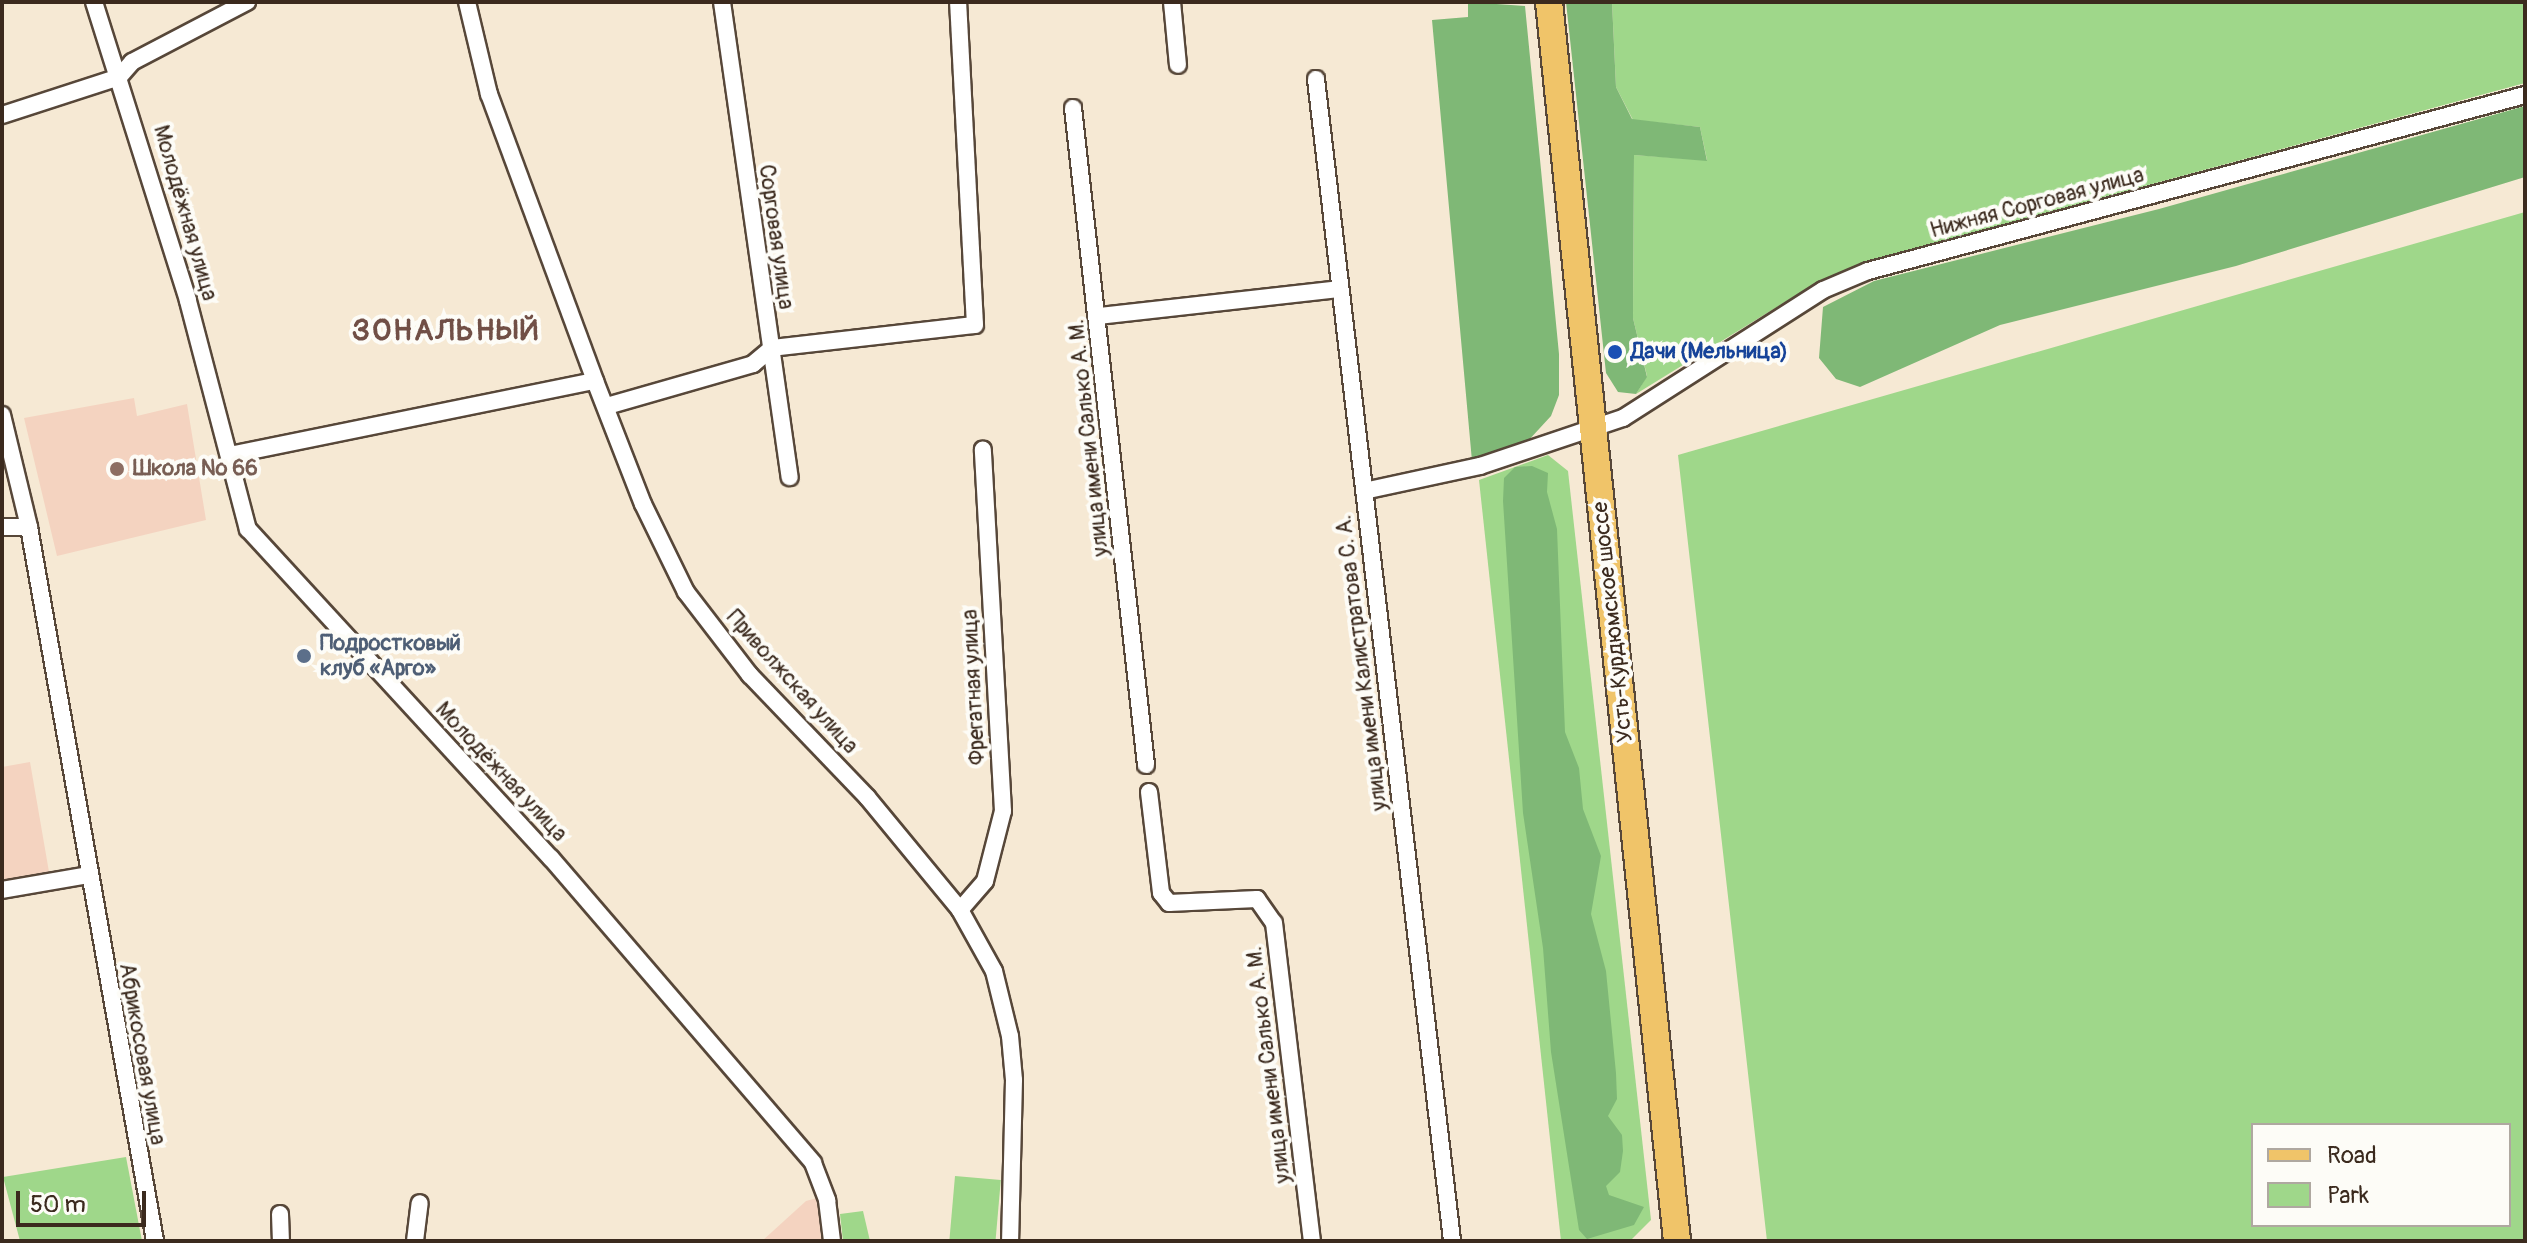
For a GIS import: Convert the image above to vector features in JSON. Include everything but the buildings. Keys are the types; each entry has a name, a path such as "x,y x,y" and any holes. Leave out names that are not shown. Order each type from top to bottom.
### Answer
{"main road":[{"name":"Усть-Курдюмское шоссе","path":"1549,2 1677,1241"}],"street":[{"name":"Молодёжная улица","path":"94,2 230,455 239,506 261,547 551,858 813,1163 827,1200 832,1241"},
{"path":"2,115 119,77 132,62 247,2"},
{"name":"Приволжская улица","path":"467,2 489,94 595,381 643,504 686,592 750,675 867,797 960,910 994,971 1010,1036 1014,1080 1010,1241"},
{"name":"Сорговая улица","path":"722,2 790,477"},
{"path":"607,406 753,364 772,348 975,325 958,2"},
{"path":"1172,2 1178,65"},
{"name":"улица имени Калистратова С. А.","path":"1316,79 1452,1241"},
{"name":"Нижняя Сорговая улица","path":"1364,491 1480,466 1564,434 1593,430 1634,412 1823,290 1868,271 2525,95"},
{"name":"улица имени Салько А. М.","path":"1073,108 1099,316 1146,765"},
{"path":"1099,316 1339,289"},
{"path":"230,455 595,381"},
{"name":"Абрикосовая улица","path":"2,415 29,527 155,1241"},
{"name":"Фрегатная улица","path":"960,910 985,881 1003,811 983,450"},
{"path":"2,527 29,527"},
{"name":"улица имени Салько А. М.","path":"1149,792 1161,893 1169,903 1257,899 1274,923 1312,1241"},
{"path":"2,890 89,875"},
{"path":"415,1241 420,1203"},
{"path":"280,1214 281,1241"}],"shaded area":[{"name":"Школа № 66","path":"134,398 137,416 187,404 206,520 57,556 24,418"},
{"path":"30,762 49,872 2,880 2,767"},
{"path":"817,1198 822,1241 762,1241 806,1201"}],"green space":[{"path":"1468,2 1525,6 1559,354 1559,395 1551,416 1527,442 1472,461 1432,20 1468,17"},
{"path":"1566,2 1612,2 1616,87 1632,119 1700,127 1707,161 1634,155 1633,318 1647,377 1636,394 1618,392 1606,373"},
{"path":"1612,2 2525,2 2525,83 1868,261 1819,281 1636,394 1647,376 1633,318 1634,155 1707,160 1700,127 1633,120 1616,87"},
{"path":"2525,106 2525,177 2236,266 2000,325 1860,387 1836,379 1819,358 1823,307 1874,281 2159,209"},
{"path":"2525,212 2525,1241 1767,1241 1678,455"},
{"path":"1548,455 1568,471 1651,1220 1630,1241 1561,1241 1479,480"},
{"path":"1532,466 1548,473 1547,492 1557,529 1565,732 1579,768 1583,809 1601,856 1591,914 1606,971 1616,1073 1617,1099 1608,1116 1622,1135 1623,1151 1620,1172 1606,1186 1609,1195 1644,1207 1634,1225 1587,1239 1579,1230 1551,1052 1543,948 1523,813 1503,501 1504,478 1515,467"},
{"path":"126,1157 142,1241 20,1241 3,1177"},
{"path":"955,1176 1001,1180 995,1241 949,1241"},
{"path":"863,1211 870,1241 843,1241 840,1214"}],"place":[{"name":"Дачи (Мельница)","path":"1615,352"},
{"name":"Школа № 66","path":"117,469"},
{"name":"Подростковый клуб «Арго»","path":"304,656"}],"district":[{"name":"ЗОНАЛЬНЫЙ","path":"446,331"}]}
